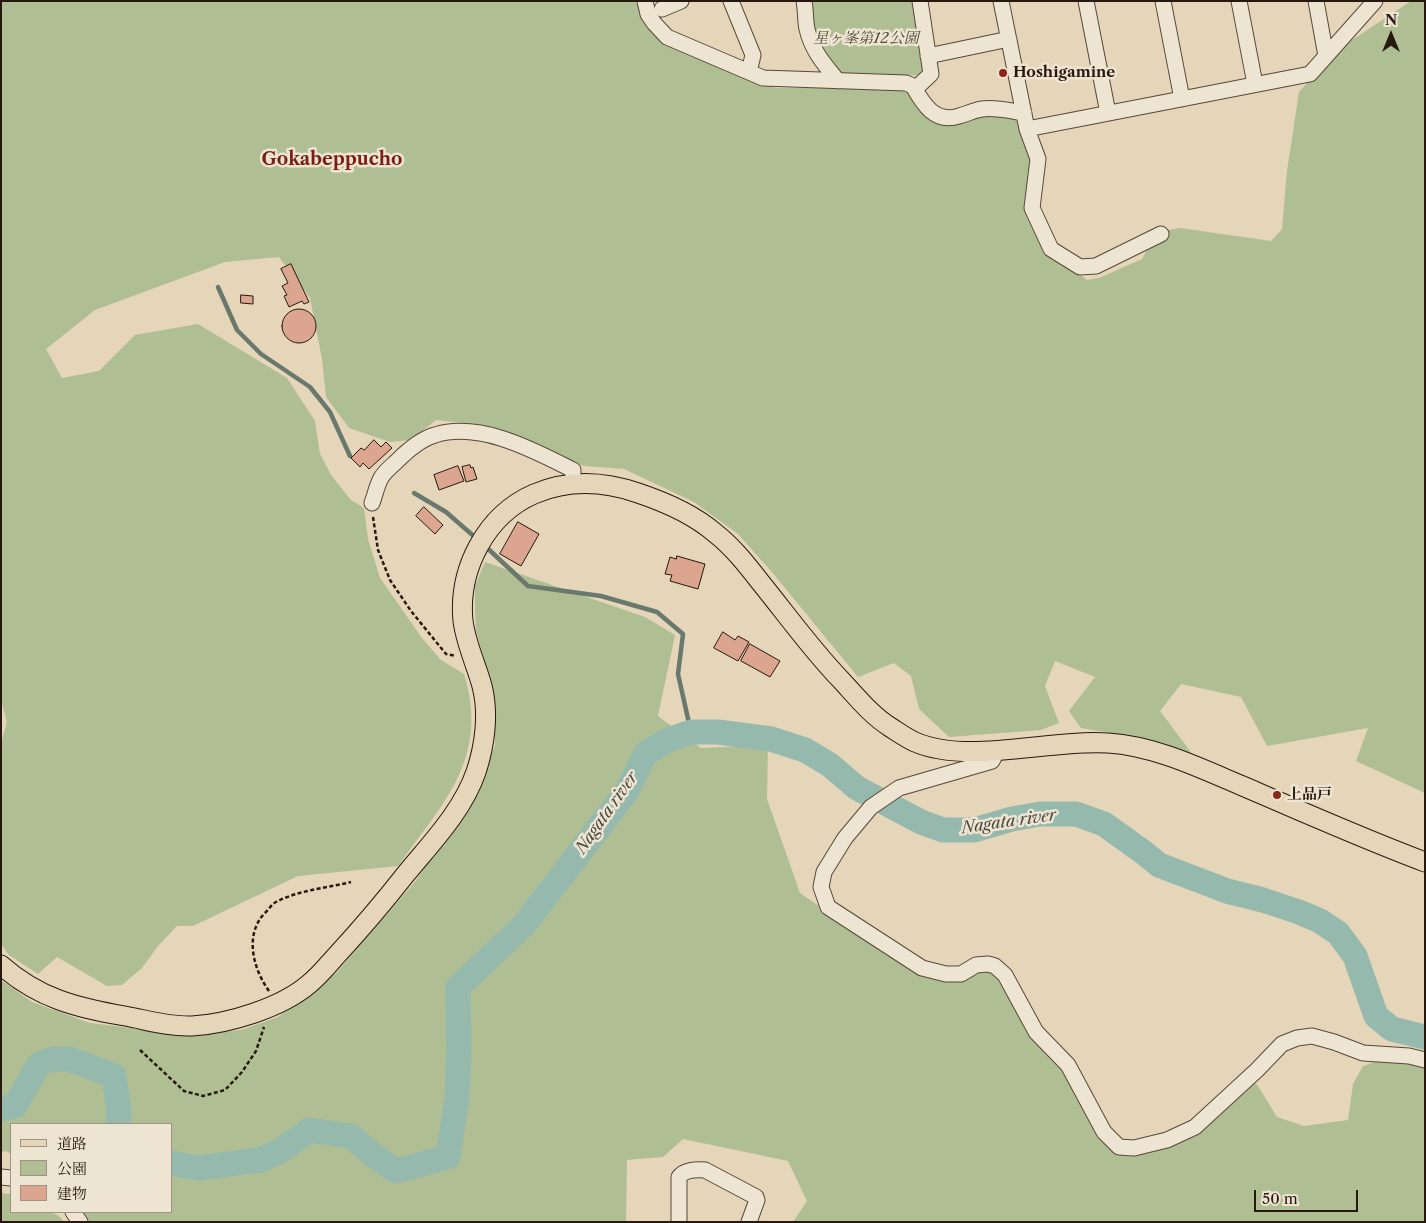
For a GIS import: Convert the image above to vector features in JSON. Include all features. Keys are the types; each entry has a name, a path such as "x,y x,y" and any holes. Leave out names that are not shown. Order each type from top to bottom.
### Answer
{"main road":[{"path":"1,966 25,985 49,997 87,1010 175,1026 194,1026 228,1021 250,1014 289,999 310,983 372,918 457,810 470,790 479,766 485,730 485,704 482,686 467,641 463,620 462,600 465,581 479,544 499,518 512,507 536,493 566,484 595,482 636,492 680,511 715,532 738,554 831,669 875,716 914,741 951,750 998,750 1073,742 1134,746 1187,762 1425,862"}],"street":[{"path":"645,1 648,14 667,37 764,78 906,84 913,86 923,104 935,115 944,118 957,117 980,109 992,108 1024,114"},
{"path":"662,9 681,1"},
{"path":"731,1 753,55 749,72"},
{"path":"804,1 811,43 818,58 838,81"},
{"path":"914,89 931,74 920,1"},
{"path":"1001,1 1024,114 1036,150 1038,165 1032,208 1051,249 1080,267 1096,266 1162,234"},
{"path":"1086,1 1108,113"},
{"path":"1163,1 1182,99"},
{"path":"1239,1 1255,84"},
{"path":"1316,1 1326,56"},
{"path":"1028,129 1310,74 1375,1"},
{"path":"928,56 1009,39"},
{"path":"372,503 382,477 407,451 433,435 457,430 481,433 514,443 573,470 566,484"},
{"path":"998,750 992,761 899,788 872,807 845,838 824,872 821,887 828,907 922,968 946,974 961,974 976,965 988,964 995,966 1006,975 1036,1032 1068,1065 1104,1132 1119,1147 1134,1148 1167,1140 1194,1128 1257,1070 1282,1044 1297,1038 1312,1036 1363,1053 1409,1056 1425,1060"},
{"path":"679,1222 679,1177 683,1173 702,1169 756,1197 757,1200 749,1222"}],"path":[{"path":"372,503 378,550 390,580 411,611 446,654 473,660"}],"green space":[{"path":"1,1 635,1 649,23 676,47 776,88 902,88 912,92 916,108 927,117 944,125 961,123 988,113 1006,116 1018,121 1035,163 1026,216 1046,249 1087,280 1099,278 1142,259 1156,232 1180,228 1271,241 1282,229 1287,171 1299,92 1337,50 1411,1 1425,1 1425,793 1356,761 1368,728 1267,746 1241,697 1181,684 1160,711 1193,755 1135,737 1081,728 1069,711 1095,677 1055,661 1045,686 1059,723 1041,730 949,737 919,709 911,676 894,663 858,677 738,534 694,502 624,469 584,466 519,437 484,425 436,420 411,440 390,442 349,428 326,397 322,359 310,298 279,257 225,262 95,310 46,349 62,378 99,371 135,335 198,324 287,378 315,421 320,454 331,475 351,500 364,508 368,539 380,578 422,638 441,660 464,674 470,704 471,731 466,755 458,778 446,800 398,866 298,876 193,926 177,926 158,946 142,968 122,985 107,986 57,957 38,974 9,955 1,944 1,743 7,722 1,700"},
{"name":"星ヶ峯第12公園","path":"808,1 913,1 924,73 921,75 846,77 829,63 823,54 815,33"},
{"path":"485,562 645,617 675,635 658,716 701,748 768,745 767,799 800,893 934,978 953,982 981,970 993,972 1032,1036 1071,1080 1100,1140 1125,1154 1153,1147 1254,1082 1277,1117 1304,1126 1348,1120 1353,1084 1363,1066 1377,1061 1425,1066 1425,1222 793,1222 807,1201 788,1161 683,1139 663,1157 627,1160 626,1222 90,1222 83,1213 172,1213 172,1123 10,1123 10,1153 6,1151 1,1152 1,980 32,1002 90,1023 193,1035 241,1030 278,1017 336,973 414,883 480,788 495,745 493,693 476,631 475,586"},
{"path":"1,1193 10,1194 10,1213 51,1213 60,1217 64,1222 1,1222"}],"building":[{"path":"291,264 309,302 304,304 302,301 289,307 284,296 287,295 282,286 288,283 281,269"},
{"path":"241,295 253,296 253,304 241,303"},
{"path":"299,309 311,314 316,326 311,338 299,343 287,338 282,326 287,314"},
{"path":"374,440 381,447 386,442 392,448 369,469 363,463 360,467 351,458 361,448 364,450"},
{"path":"470,465 471,468 473,467 477,479 466,482 462,467"},
{"path":"458,466 464,481 439,490 434,475"},
{"path":"424,507 443,525 435,534 416,516"},
{"path":"518,522 539,534 521,566 500,554"},
{"path":"677,556 705,564 698,589 670,581 672,575 665,574 670,557 676,559"},
{"path":"723,632 735,640 738,636 749,642 738,661 714,648"},
{"path":"750,644 780,661 770,677 741,661"}],"waterway":[{"path":"218,287 237,330 261,354 310,387 330,412 350,456"},
{"path":"414,493 446,512 477,539"},
{"path":"485,546 528,586 601,596 657,612 683,634 678,674 691,732"},
{"name":"Nagata river","path":"172,1163 198,1168 260,1160 282,1150 309,1130 351,1136 396,1171 448,1157 457,1097 459,1052 458,987 523,926 627,791 646,753 668,740 691,732 718,732 771,739 805,750 830,765 857,788 921,822 943,830 974,830 1012,819 1040,814 1076,814 1104,824 1159,865 1227,891 1263,900 1320,921 1338,933 1355,956 1376,1016 1392,1029 1425,1037"},
{"name":"Nagata river","path":"1,1109 15,1106 39,1064 53,1059 70,1059 114,1076 119,1112 118,1123"}],"place":[{"name":"Hoshigamine","path":"1003,73"},
{"name":"上品戸","path":"1277,795"}],"district":[{"name":"Gokabeppucho","path":"332,160"}]}
